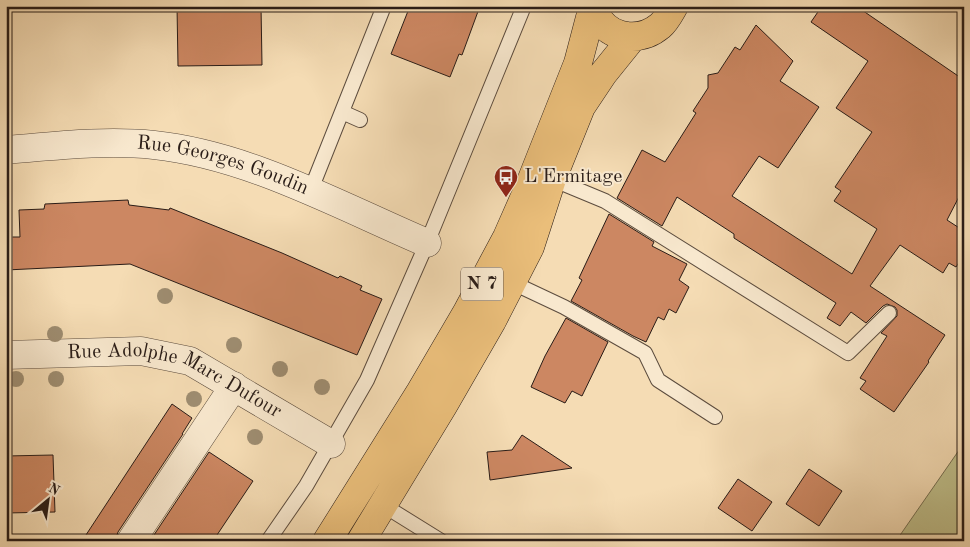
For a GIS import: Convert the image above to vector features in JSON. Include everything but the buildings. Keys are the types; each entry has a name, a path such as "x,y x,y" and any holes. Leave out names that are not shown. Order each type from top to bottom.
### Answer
{"main road":[{"name":"N 7","path":"593,6 600,21 612,31 632,38 641,36 660,26 674,6"},
{"name":"N 7","path":"328,541 419,394 508,237 578,63 593,6"},
{"name":"N 7","path":"361,541 443,406 513,283 530,247 552,180 581,107 603,74 632,38"}],"street":[{"name":"Rue Georges Goudin","path":"6,150 102,143 154,145 201,153 252,168 427,243"},
{"name":"Rue Adolphe Marc Dufour","path":"6,355 141,351 190,361 331,444"},
{"path":"132,541 234,386"}],"lane":[{"path":"310,192 384,6"},
{"path":"268,541 306,486 367,380 427,243 524,6"},
{"path":"342,112 360,120"},
{"path":"552,180 605,201 848,353 889,313"},
{"path":"513,283 564,307 644,354 658,380 715,417"},
{"path":"383,505 441,541"}],"green space":[{"path":"964,443 964,541 896,541"}],"place":[{"name":"L'Ermitage","path":"506,198"}]}
